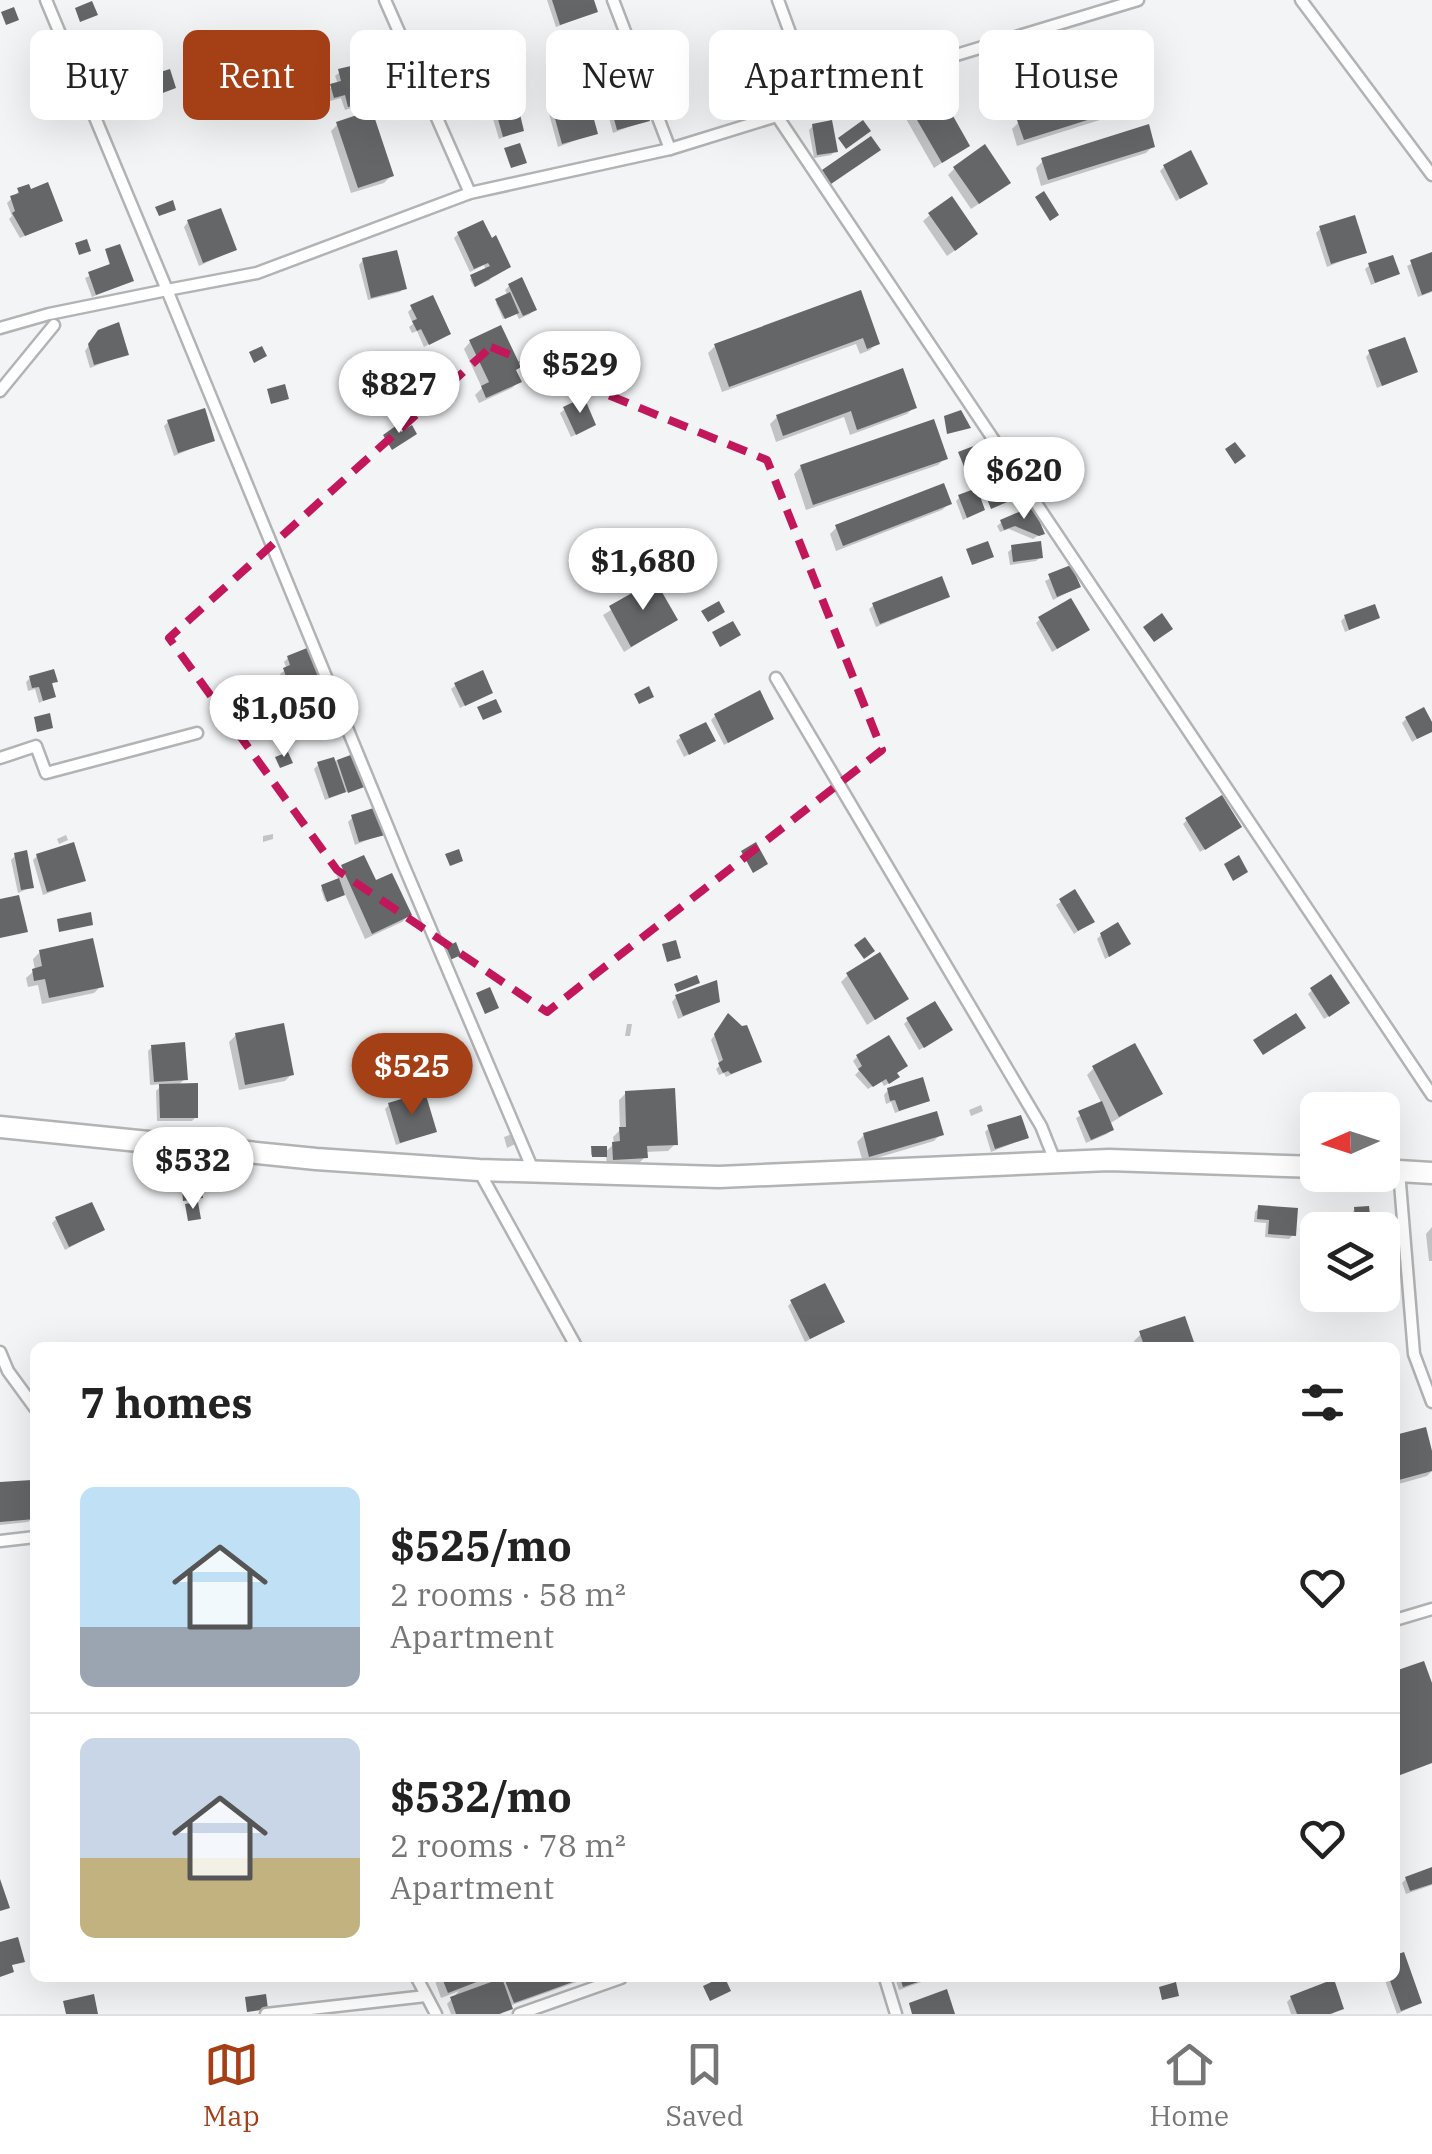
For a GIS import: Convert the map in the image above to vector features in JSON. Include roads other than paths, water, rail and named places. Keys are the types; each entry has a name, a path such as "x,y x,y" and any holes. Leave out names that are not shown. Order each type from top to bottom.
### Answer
{"street":[{"path":"0,1128 316,1160 479,1170 719,1177 1109,1160 1300,1166"},
{"path":"1400,1171 1432,1173"}],"lane":[{"path":"46,0 532,1170"},
{"path":"385,0 470,193"},
{"path":"612,0 670,149"},
{"path":"778,0 789,30"},
{"path":"959,54 1138,0"},
{"path":"1301,0 1430,169"},
{"path":"0,328 50,314 257,273 470,193 670,149 764,120"},
{"path":"780,120 1432,1096"},
{"path":"0,391 54,325"},
{"path":"776,678 1041,1126 1055,1162"},
{"path":"0,758 36,746 46,774 197,733"},
{"path":"479,1170 574,1342"},
{"path":"1393,1192 1414,1354 1432,1402"},
{"path":"0,1352 30,1400"},
{"path":"0,1541 30,1538"},
{"path":"1400,1619 1432,1609"},
{"path":"419,1982 436,2014"},
{"path":"520,2014 610,1982"},
{"path":"886,1982 896,2014"},
{"path":"266,2014 426,1996"}]}
